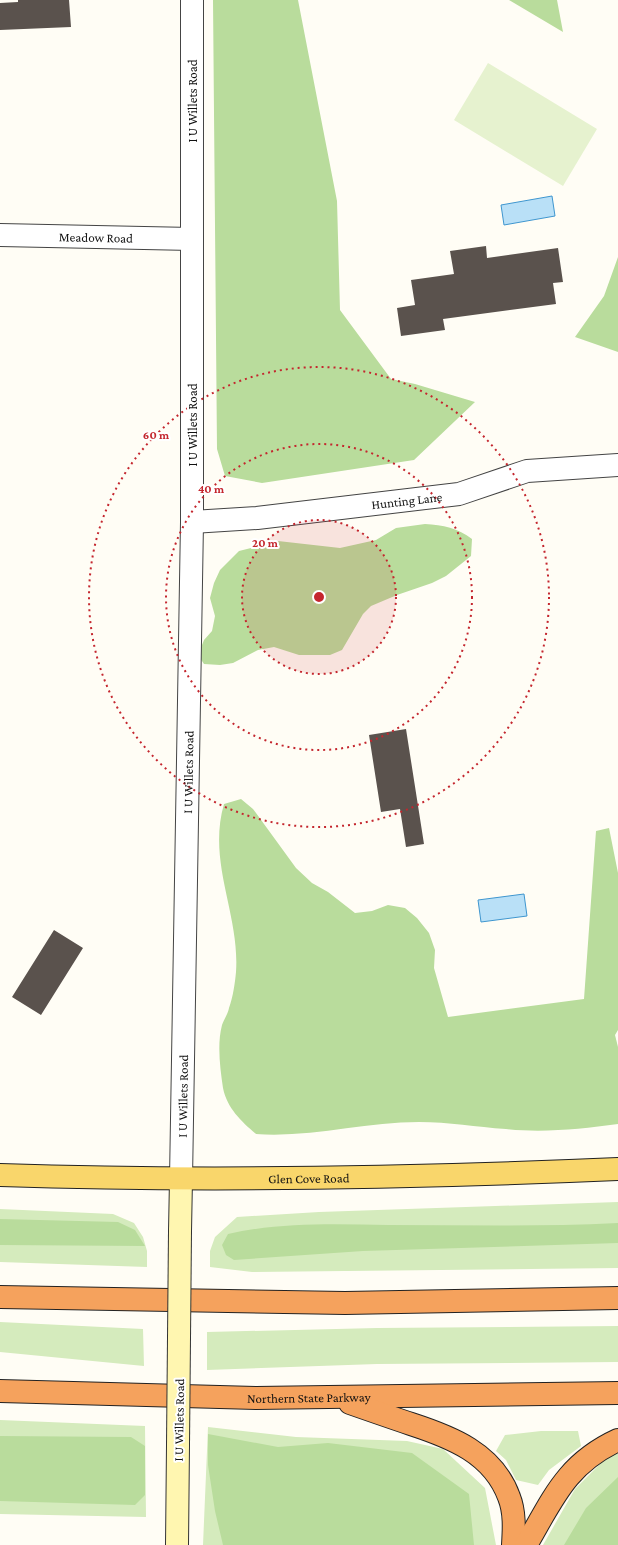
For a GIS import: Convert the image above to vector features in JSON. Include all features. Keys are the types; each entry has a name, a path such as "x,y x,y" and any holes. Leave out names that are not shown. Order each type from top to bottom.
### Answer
{"highway":[{"path":"0,1297 345,1303 618,1298"},
{"name":"Northern State Parkway","path":"0,1391 177,1397 336,1398 618,1393"},
{"path":"336,1398 443,1434 458,1441 484,1459 502,1482 510,1497 513,1512 512,1545"},
{"path":"526,1545 564,1480 591,1455 618,1440"}],"main road":[{"name":"Glen Cove Road","path":"0,1175 181,1179 438,1176 618,1169"},
{"name":"I U Willets Road","path":"177,1545 181,1179"}],"street":[{"name":"I U Willets Road","path":"181,1179 192,522 192,0"},
{"name":"Meadow Road","path":"0,235 192,239"},
{"name":"Hunting Lane","path":"192,522 257,518 459,494 527,471 618,465"}],"green space":[{"path":"213,0 298,0 337,201 340,310 391,379 415,384 475,402 414,460 262,483 225,476 217,449"},
{"path":"509,0 557,0 563,32"},
{"path":"488,63 597,129 563,186 454,120"},
{"path":"618,257 618,352 575,337 604,296"},
{"path":"425,524 450,528 467,535 472,539 471,556 446,576 432,583 371,606 363,614 342,650 330,655 299,655 274,647 258,650 233,663 220,665 204,664 198,655 204,640 212,631 215,616 210,598 214,583 220,570 239,551 278,541 340,548 376,540 396,528"},
{"path":"241,799 253,809 296,868 312,883 328,892 355,913 372,911 388,905 405,908 417,918 429,933 435,950 434,968 448,1017 584,999 596,831 609,828 618,873 618,1030 615,1035 618,1047 618,1124 576,1129 534,1131 419,1122 378,1124 297,1134 256,1134 235,1114 228,1102 223,1088 220,1056 220,1032 232,999 236,972 236,951 221,868 219,847 220,826 224,804"},
{"path":"618,1202 618,1268 252,1272 210,1267 210,1251 215,1237 237,1217 319,1212"},
{"path":"0,1209 113,1214 134,1223 143,1237 147,1251 147,1267 0,1262"},
{"path":"0,1219 118,1222 135,1230 145,1246 0,1245"},
{"path":"618,1223 618,1243 363,1251 234,1260 226,1255 222,1245 228,1234 267,1227 328,1224 532,1225"},
{"path":"0,1322 143,1329 144,1366 0,1352"},
{"path":"618,1326 618,1362 377,1364 207,1370 207,1332 377,1328"},
{"path":"0,1420 145,1426 146,1517 0,1514"},
{"path":"208,1427 296,1437 407,1441 443,1449 485,1488 496,1545 203,1545"},
{"path":"541,1431 578,1431 581,1446 549,1470 538,1485 516,1480 506,1460 496,1451 505,1435"},
{"path":"208,1434 278,1447 328,1443 412,1453 469,1494 474,1545 223,1545 215,1511 208,1465"},
{"path":"0,1436 131,1437 145,1446 145,1495 135,1505 0,1501"},
{"path":"618,1448 618,1545 543,1545 575,1489 615,1449"},
{"path":"618,1477 618,1545 564,1545 586,1508"}],"water":[{"path":"552,196 555,216 504,225 501,205"},
{"path":"524,894 527,916 481,922 478,900"}],"building":[{"path":"18,0 69,0 71,27 0,30 0,3 18,2"},
{"path":"486,246 487,258 558,248 563,282 553,283 556,304 443,319 445,330 401,336 397,308 415,305 411,280 454,274 450,251"},
{"path":"406,729 424,844 406,847 400,809 381,812 369,735"},
{"path":"54,930 83,948 41,1015 12,997"}]}
